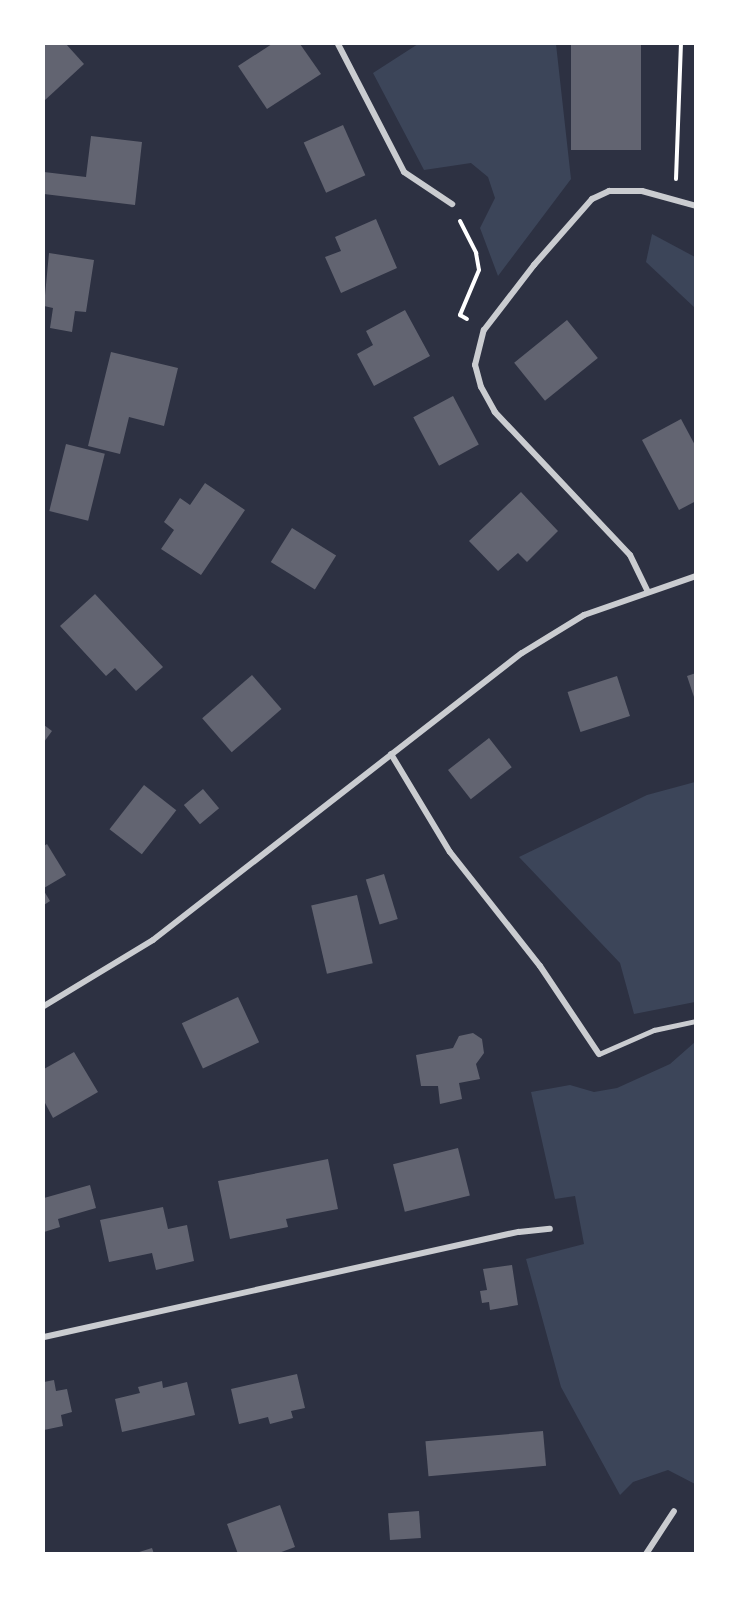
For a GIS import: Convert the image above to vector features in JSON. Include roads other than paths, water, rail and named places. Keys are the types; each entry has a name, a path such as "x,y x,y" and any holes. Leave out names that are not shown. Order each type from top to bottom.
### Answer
{"street":[{"path":"338,44 404,172 452,204"},
{"path":"648,592 630,555 495,412 481,387 475,365 484,330 534,265 592,199 609,191 626,190 675,198 696,206"},
{"path":"44,1006 82,986 153,940 522,653 584,615 696,576"},
{"path":"391,754 450,852 540,966 599,1054"},
{"path":"44,1337 519,1232 550,1230"},
{"path":"646,1554 674,1511"}],"lane":[{"path":"599,1054 654,1030 696,1021"}]}
